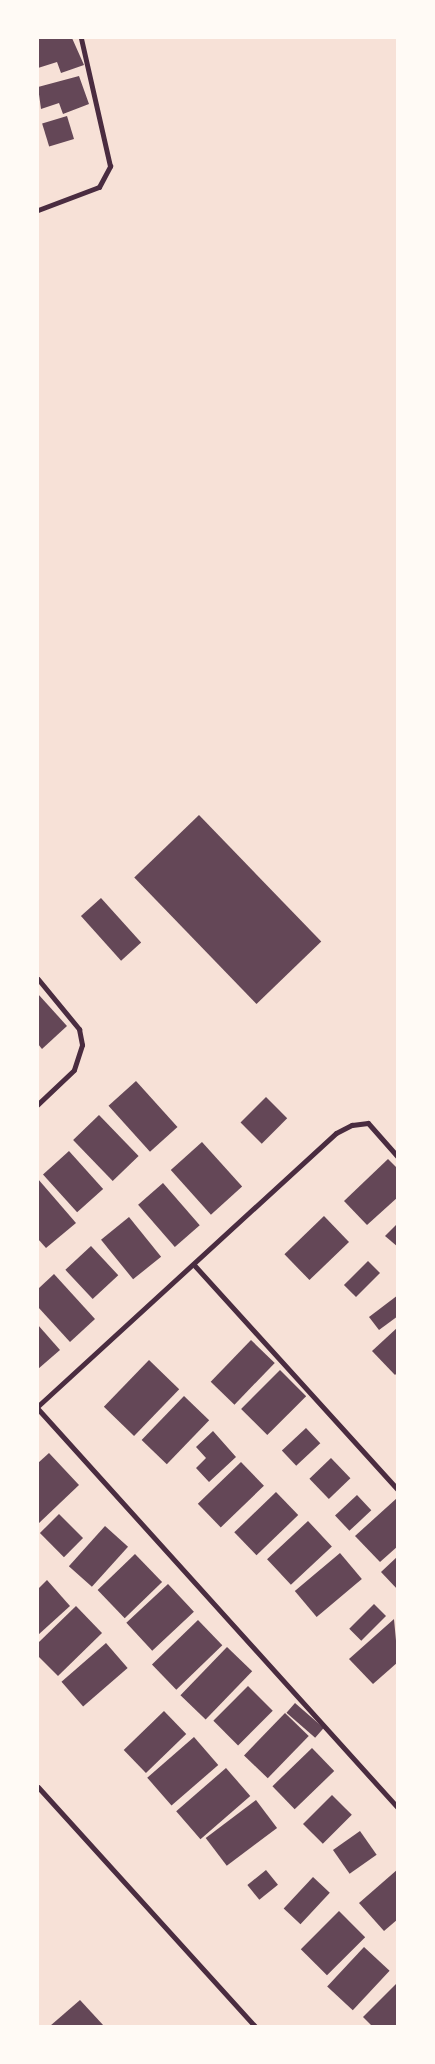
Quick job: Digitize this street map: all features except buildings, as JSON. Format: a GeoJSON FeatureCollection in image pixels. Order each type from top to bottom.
{"type":"FeatureCollection","features":[{"type":"Feature","properties":{"kind":"street"},"geometry":{"type":"LineString","coordinates":[[38,210],[98,188],[110,166],[81,38]]}},
{"type":"Feature","properties":{"kind":"street"},"geometry":{"type":"LineString","coordinates":[[38,979],[79,1029],[82,1045],[74,1070],[38,1104]]}},
{"type":"Feature","properties":{"kind":"street"},"geometry":{"type":"LineString","coordinates":[[38,1406],[195,1266],[343,1128],[368,1123],[398,1156]]}},
{"type":"Feature","properties":{"kind":"street"},"geometry":{"type":"LineString","coordinates":[[195,1266],[398,1490]]}},
{"type":"Feature","properties":{"kind":"street"},"geometry":{"type":"LineString","coordinates":[[38,1410],[398,1808]]}},
{"type":"Feature","properties":{"kind":"street"},"geometry":{"type":"LineString","coordinates":[[38,1787],[255,2026]]}}]}
